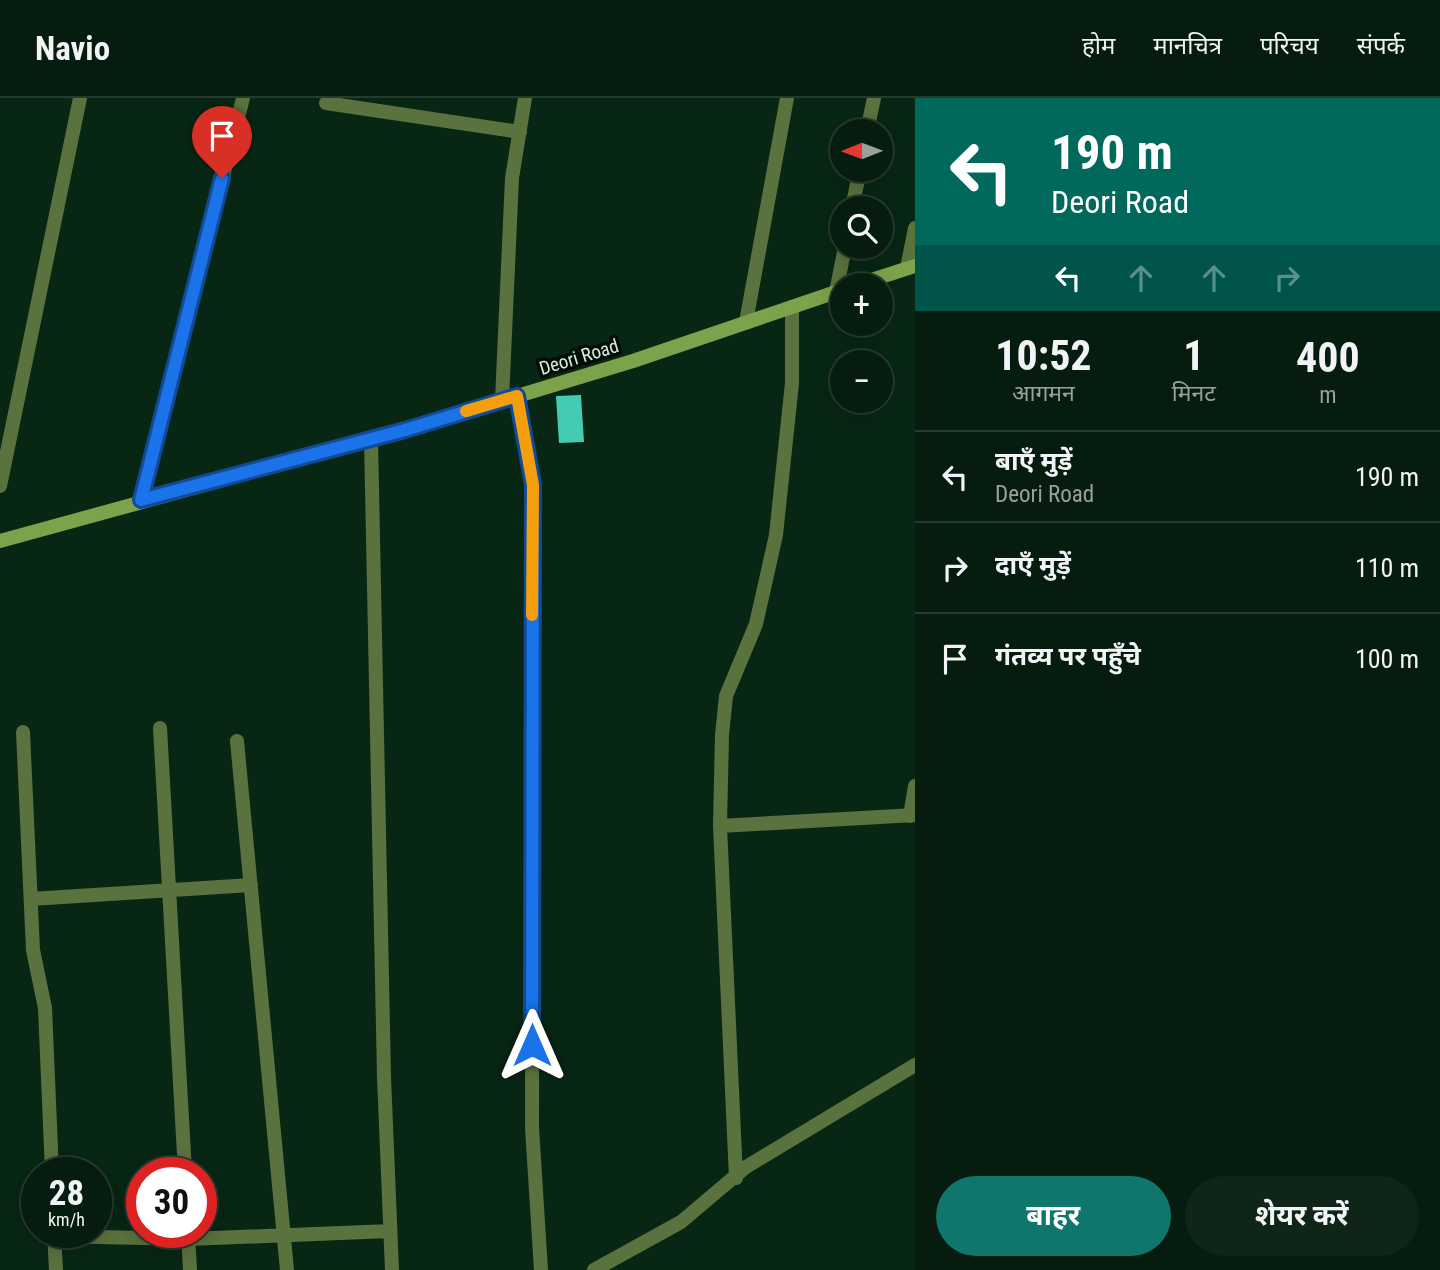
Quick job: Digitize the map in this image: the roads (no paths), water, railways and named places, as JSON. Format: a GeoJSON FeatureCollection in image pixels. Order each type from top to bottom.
{"type":"FeatureCollection","features":[{"type":"Feature","properties":{"kind":"street"},"geometry":{"type":"LineString","coordinates":[[0,485],[80,98]]}},
{"type":"Feature","properties":{"kind":"street"},"geometry":{"type":"LineString","coordinates":[[141,500],[243,98]]}},
{"type":"Feature","properties":{"kind":"street"},"geometry":{"type":"LineString","coordinates":[[502,400],[512,178],[525,98]]}},
{"type":"Feature","properties":{"kind":"street"},"geometry":{"type":"LineString","coordinates":[[746,322],[787,98]]}},
{"type":"Feature","properties":{"kind":"street"},"geometry":{"type":"LineString","coordinates":[[870,119],[874,98]]}},
{"type":"Feature","properties":{"kind":"street"},"geometry":{"type":"LineString","coordinates":[[326,103],[520,132]]}},
{"type":"Feature","properties":{"kind":"street"},"geometry":{"type":"LineString","coordinates":[[893,273],[911,267],[915,228]]}},
{"type":"Feature","properties":{"kind":"street","name":"Deori Road"},"geometry":{"type":"LineString","coordinates":[[0,541],[517,396],[830,294]]}},
{"type":"Feature","properties":{"kind":"street"},"geometry":{"type":"LineString","coordinates":[[736,1178],[720,826],[726,696],[756,624],[776,536],[792,383],[792,307]]}},
{"type":"Feature","properties":{"kind":"street"},"geometry":{"type":"LineString","coordinates":[[517,396],[533,485],[532,1128],[541,1270]]}},
{"type":"Feature","properties":{"kind":"street"},"geometry":{"type":"LineString","coordinates":[[371,439],[392,1270]]}},
{"type":"Feature","properties":{"kind":"street"},"geometry":{"type":"LineString","coordinates":[[160,728],[184,1157]]}},
{"type":"Feature","properties":{"kind":"street"},"geometry":{"type":"LineString","coordinates":[[23,732],[33,950],[46,1008],[51,1157]]}},
{"type":"Feature","properties":{"kind":"street"},"geometry":{"type":"LineString","coordinates":[[237,741],[287,1270]]}},
{"type":"Feature","properties":{"kind":"street"},"geometry":{"type":"LineString","coordinates":[[720,826],[913,815],[915,786]]}},
{"type":"Feature","properties":{"kind":"street"},"geometry":{"type":"LineString","coordinates":[[31,899],[251,885]]}},
{"type":"Feature","properties":{"kind":"street"},"geometry":{"type":"LineString","coordinates":[[594,1270],[681,1222],[746,1167],[915,1065]]}},
{"type":"Feature","properties":{"kind":"street"},"geometry":{"type":"LineString","coordinates":[[217,1236],[390,1231]]}},
{"type":"Feature","properties":{"kind":"street"},"geometry":{"type":"LineString","coordinates":[[55,1248],[56,1270]]}},
{"type":"Feature","properties":{"kind":"street"},"geometry":{"type":"LineString","coordinates":[[189,1248],[190,1270]]}}]}
